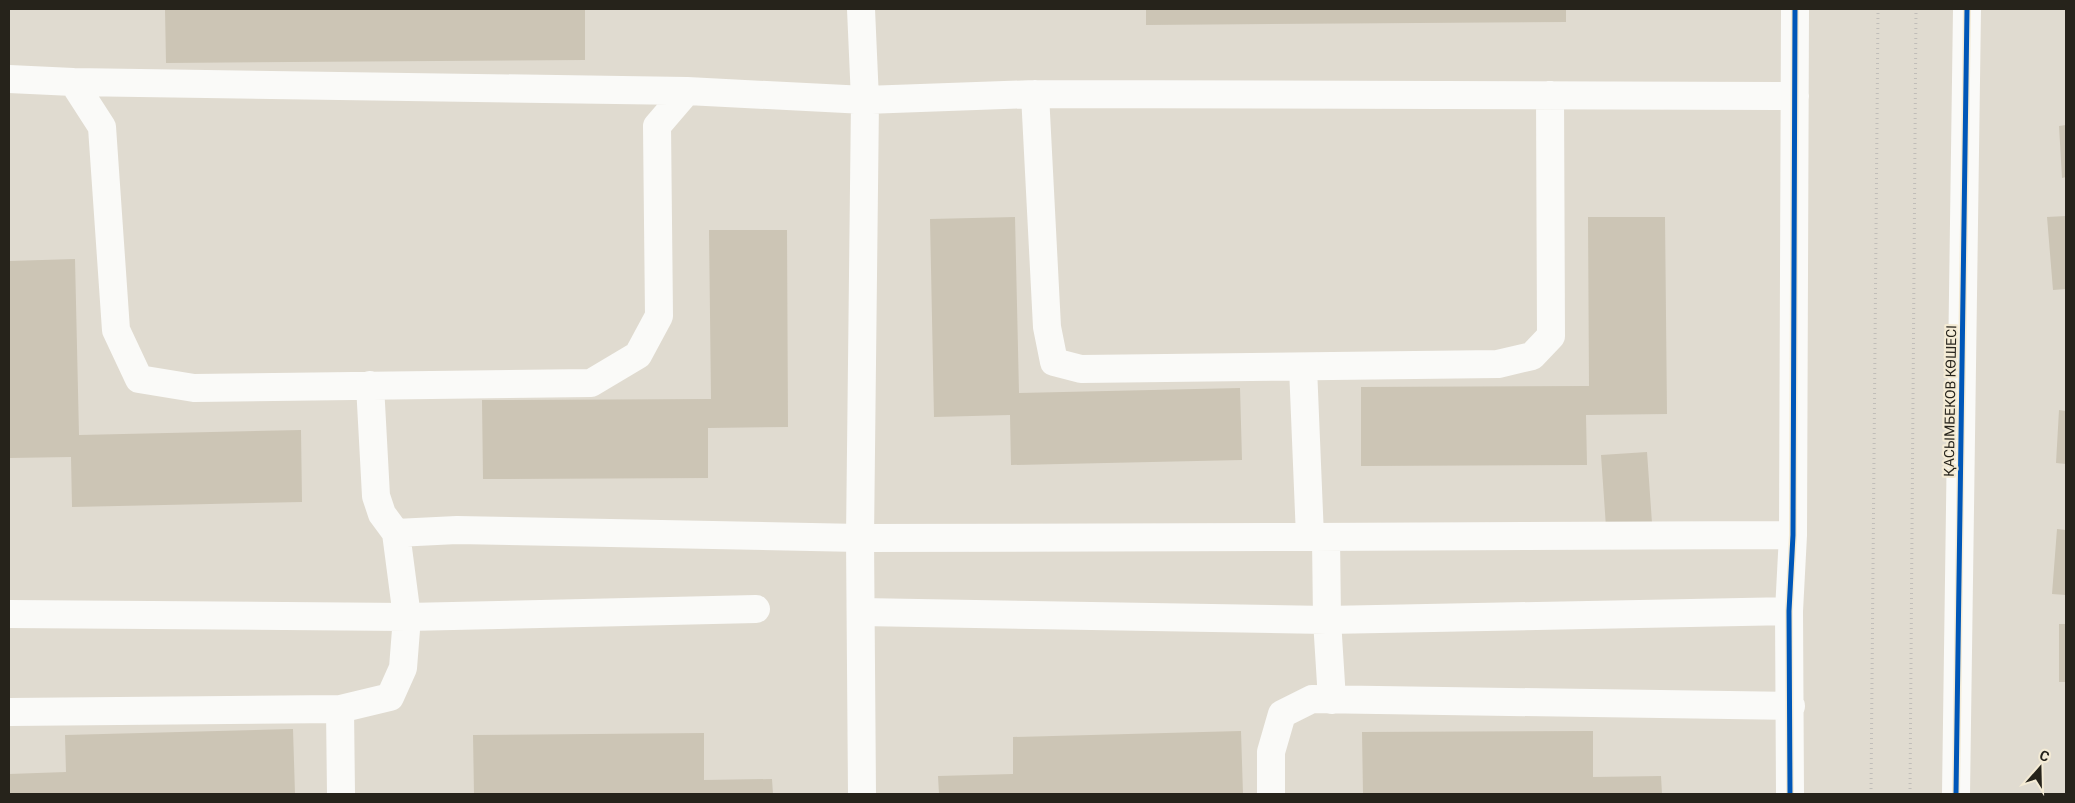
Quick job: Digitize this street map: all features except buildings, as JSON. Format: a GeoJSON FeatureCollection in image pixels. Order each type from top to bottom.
{"type":"FeatureCollection","features":[{"type":"Feature","properties":{"kind":"street"},"geometry":{"type":"LineString","coordinates":[[861,9],[865,100],[860,538],[862,794]]}},
{"type":"Feature","properties":{"kind":"street"},"geometry":{"type":"LineString","coordinates":[[1790,794],[1789,611],[1793,535],[1795,9]]}},
{"type":"Feature","properties":{"kind":"street","name":"ҚАСЫМБЕКОВ КӨШЕСІ"},"geometry":{"type":"LineString","coordinates":[[1956,794],[1966,9]]}},
{"type":"Feature","properties":{"kind":"street"},"geometry":{"type":"LineString","coordinates":[[9,79],[74,82],[687,91],[865,100],[1035,94],[1795,96]]}},
{"type":"Feature","properties":{"kind":"street"},"geometry":{"type":"LineString","coordinates":[[74,82],[102,127],[116,330],[140,379],[194,388],[591,383],[638,355],[659,316],[657,126],[687,91]]}},
{"type":"Feature","properties":{"kind":"street"},"geometry":{"type":"LineString","coordinates":[[1035,94],[1047,328],[1054,362],[1081,369],[1498,364],[1532,356],[1551,336],[1550,95]]}},
{"type":"Feature","properties":{"kind":"street"},"geometry":{"type":"LineString","coordinates":[[1303,367],[1327,620],[1332,700]]}},
{"type":"Feature","properties":{"kind":"street"},"geometry":{"type":"LineString","coordinates":[[9,712],[340,709],[390,697],[403,668],[407,617],[396,533],[382,514],[376,496],[370,385]]}},
{"type":"Feature","properties":{"kind":"street"},"geometry":{"type":"LineString","coordinates":[[396,533],[457,530],[860,538],[1793,535]]}},
{"type":"Feature","properties":{"kind":"street"},"geometry":{"type":"LineString","coordinates":[[9,614],[407,617],[756,609]]}},
{"type":"Feature","properties":{"kind":"street"},"geometry":{"type":"LineString","coordinates":[[861,612],[1327,620],[1789,611]]}},
{"type":"Feature","properties":{"kind":"street"},"geometry":{"type":"LineString","coordinates":[[1271,794],[1271,752],[1282,714],[1312,700],[1791,706]]}},
{"type":"Feature","properties":{"kind":"street"},"geometry":{"type":"LineString","coordinates":[[340,709],[341,794]]}},
{"type":"Feature","properties":{"kind":"path"},"geometry":{"type":"LineString","coordinates":[[1870,794],[1878,9]]}},
{"type":"Feature","properties":{"kind":"path"},"geometry":{"type":"LineString","coordinates":[[1910,794],[1916,9]]}},
{"type":"Feature","properties":{"kind":"cycle path"},"geometry":{"type":"LineString","coordinates":[[1790,794],[1789,611],[1793,535],[1795,9]]}},
{"type":"Feature","properties":{"kind":"cycle path"},"geometry":{"type":"LineString","coordinates":[[1956,794],[1967,9]]}}]}
